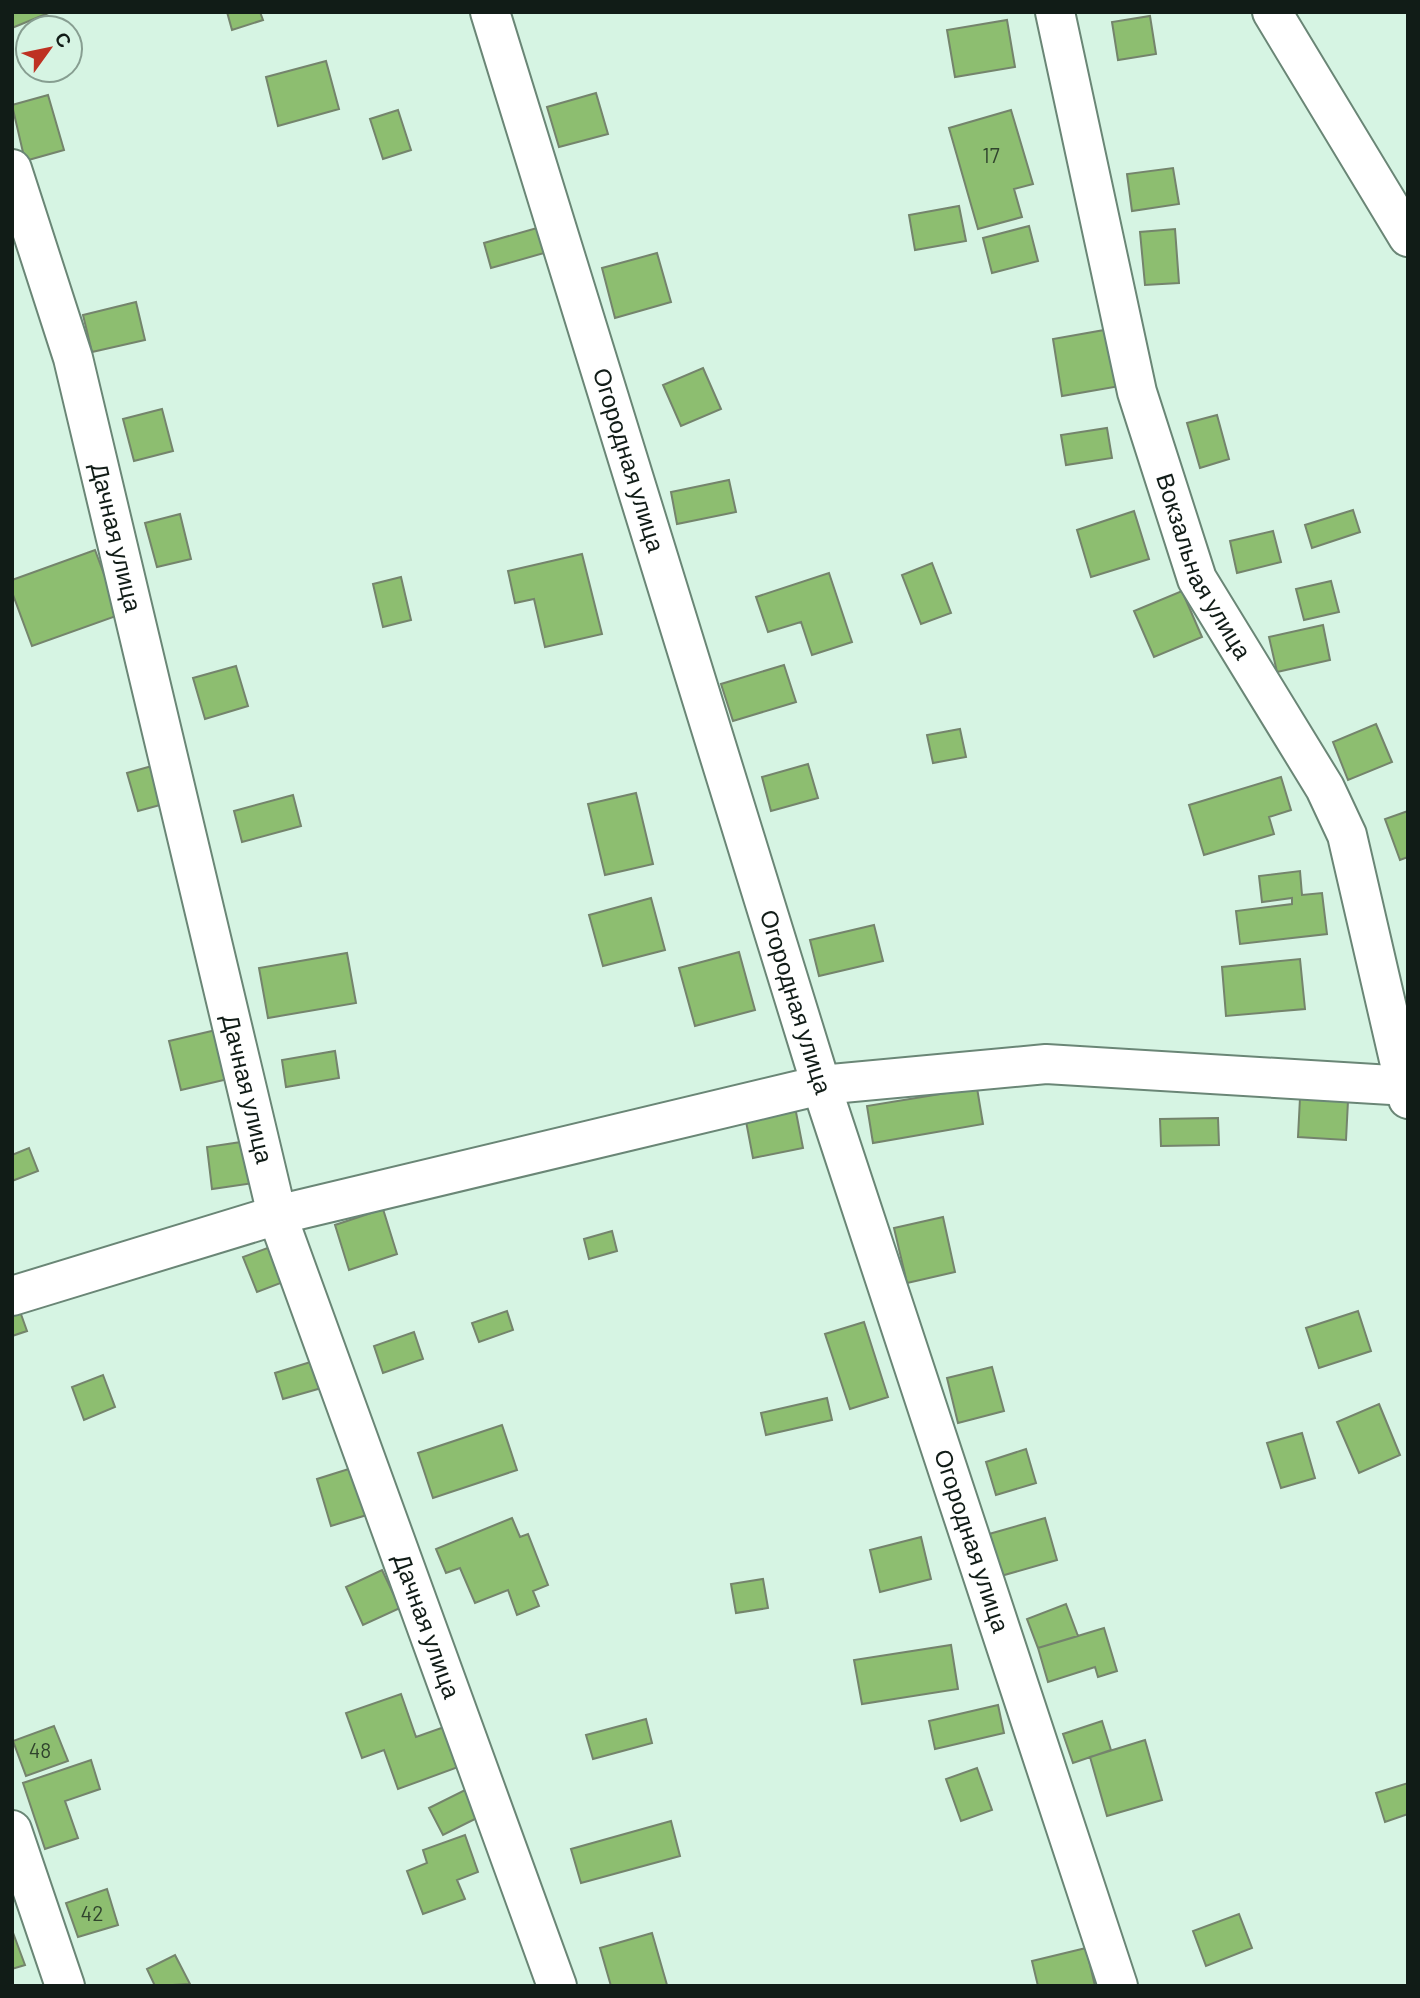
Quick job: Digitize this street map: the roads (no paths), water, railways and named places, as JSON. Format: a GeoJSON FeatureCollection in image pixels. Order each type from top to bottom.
{"type":"FeatureCollection","features":[{"type":"Feature","properties":{"kind":"street","name":"Огородная улица"},"geometry":{"type":"LineString","coordinates":[[490,12],[821,1085],[1118,1986]]}},
{"type":"Feature","properties":{"kind":"street","name":"Вокзальная улица"},"geometry":{"type":"LineString","coordinates":[[1055,12],[1138,392],[1197,579],[1325,788],[1347,835],[1406,1090]]}},
{"type":"Feature","properties":{"kind":"street"},"geometry":{"type":"LineString","coordinates":[[1272,12],[1408,237]]}},
{"type":"Feature","properties":{"kind":"street","name":"Дачная улица"},"geometry":{"type":"LineString","coordinates":[[12,169],[73,358],[277,1215],[556,1986]]}},
{"type":"Feature","properties":{"kind":"street"},"geometry":{"type":"LineString","coordinates":[[12,1296],[277,1215],[821,1085],[1046,1064],[1406,1090]]}},
{"type":"Feature","properties":{"kind":"street"},"geometry":{"type":"LineString","coordinates":[[12,1830],[65,1986]]}}]}
